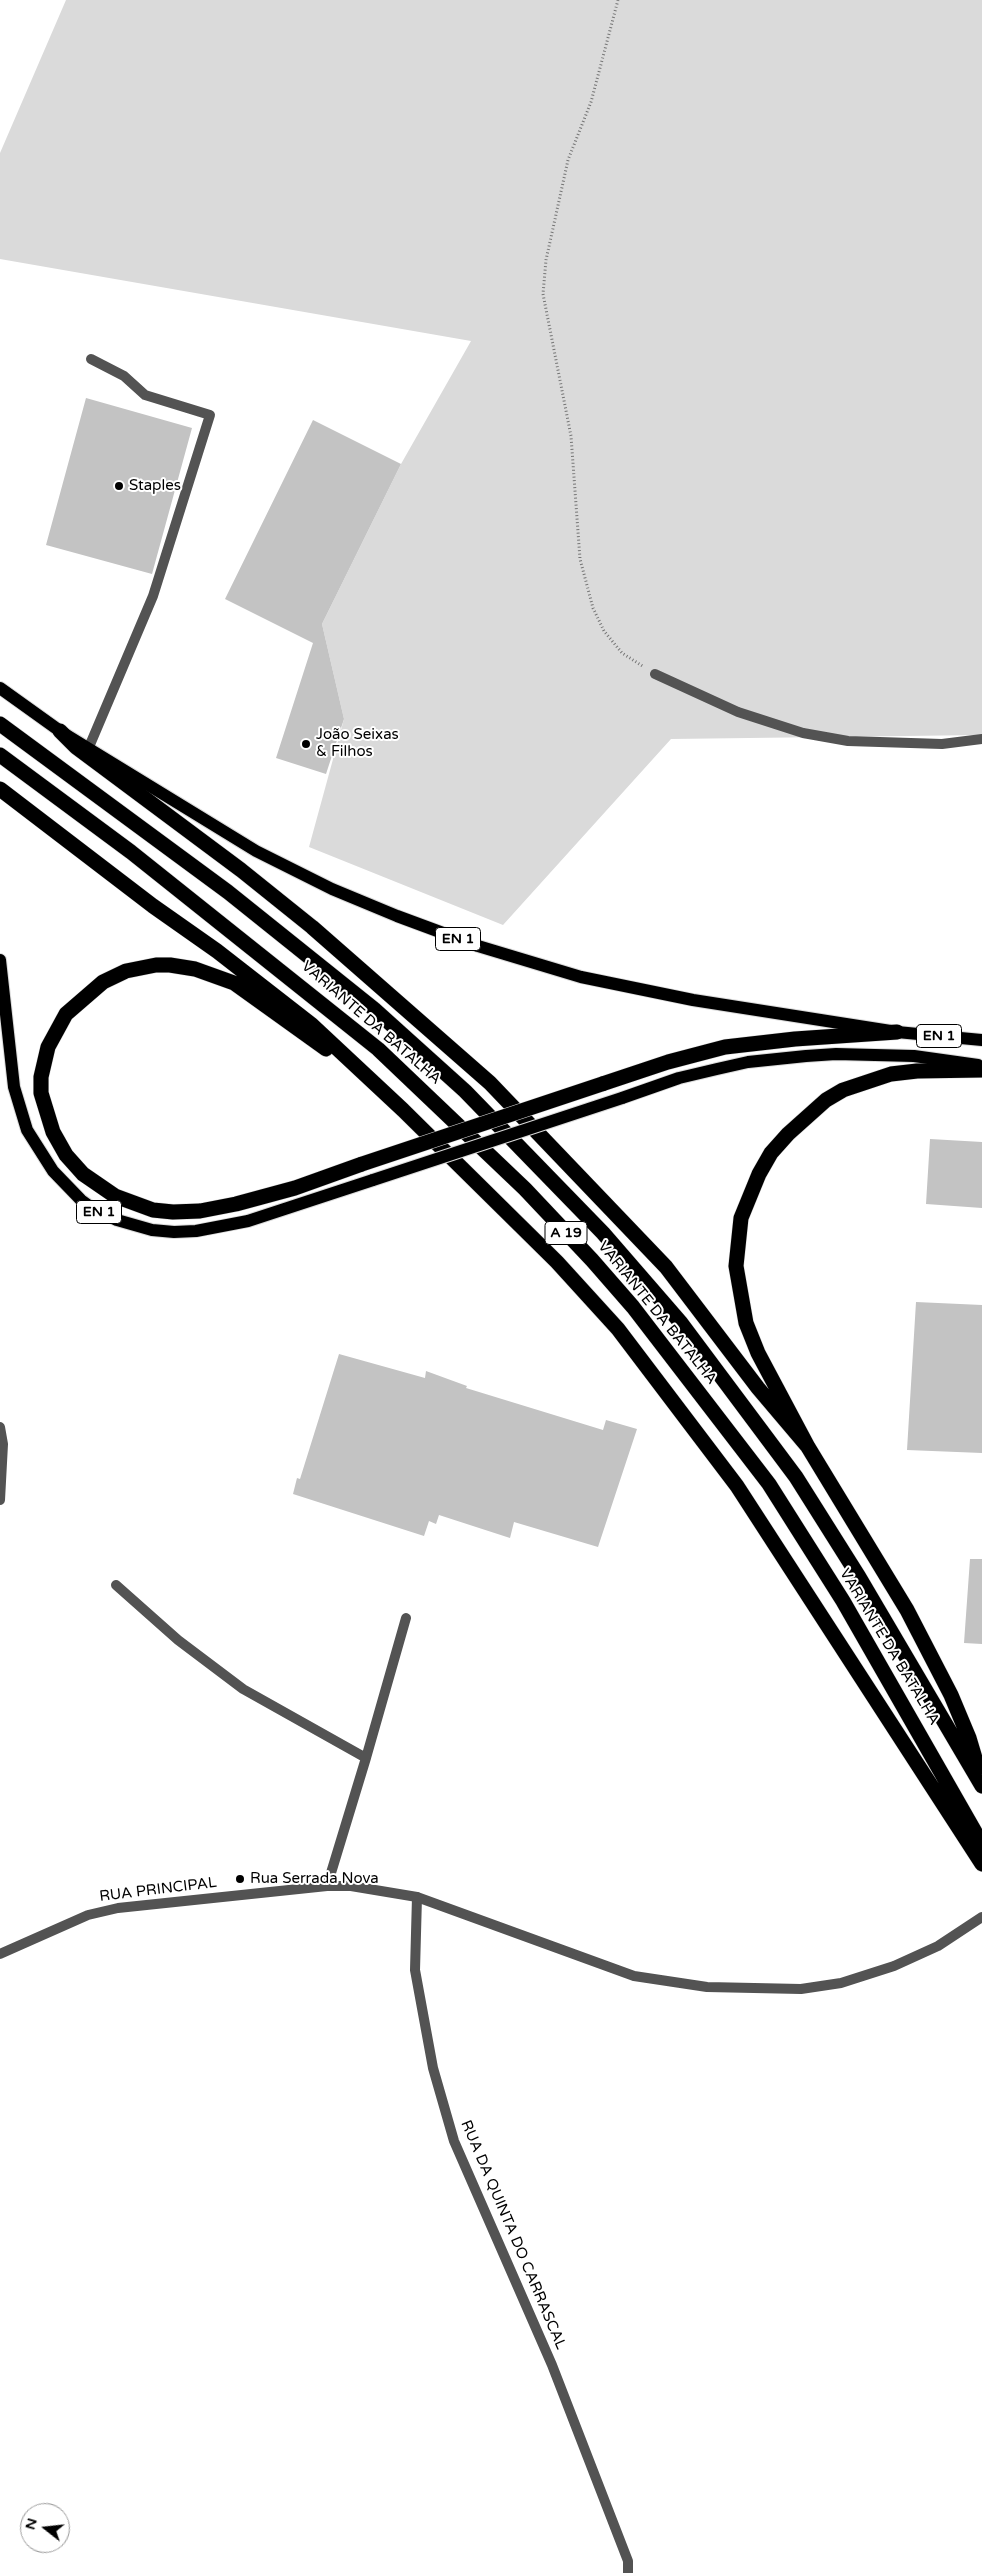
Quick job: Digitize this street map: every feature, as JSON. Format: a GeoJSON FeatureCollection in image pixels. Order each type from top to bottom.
{"type":"FeatureCollection","features":[{"type":"Feature","properties":{"kind":"highway","name":"VARIANTE DA BATALHA"},"geometry":{"type":"LineString","coordinates":[[0,724],[228,892],[374,1009],[465,1091],[603,1233],[681,1322],[796,1477],[859,1577],[982,1786]]}},
{"type":"Feature","properties":{"kind":"highway"},"geometry":{"type":"LineString","coordinates":[[60,731],[76,747],[312,927],[389,992],[490,1083],[666,1266],[758,1388],[808,1447]]}},
{"type":"Feature","properties":{"kind":"highway","name":"VARIANTE DA BATALHA"},"geometry":{"type":"LineString","coordinates":[[0,755],[131,852],[378,1049],[524,1189],[592,1260],[633,1307],[769,1484],[843,1601],[982,1844]]}},
{"type":"Feature","properties":{"kind":"highway"},"geometry":{"type":"LineString","coordinates":[[0,789],[153,906],[217,951],[312,1025],[370,1079],[557,1262],[618,1329],[737,1486],[982,1864]]}},
{"type":"Feature","properties":{"kind":"highway"},"geometry":{"type":"LineString","coordinates":[[370,1079],[234,983],[196,969],[170,965],[126,971],[93,988],[74,1005],[57,1026],[48,1047],[41,1077],[41,1093],[48,1121],[66,1155],[83,1174],[98,1186],[138,1206],[173,1212],[209,1210],[295,1188],[668,1062],[725,1047],[794,1039],[897,1032]]}},
{"type":"Feature","properties":{"kind":"highway"},"geometry":{"type":"LineString","coordinates":[[982,1070],[917,1071],[891,1074],[838,1093],[826,1100],[788,1134],[771,1153],[749,1196],[736,1248],[736,1266],[742,1304],[758,1353],[808,1447],[908,1610],[955,1704],[969,1738],[982,1781]]}},
{"type":"Feature","properties":{"kind":"main road","name":"EN 1"},"geometry":{"type":"LineString","coordinates":[[0,688],[60,731],[89,747],[209,823],[291,870],[396,916],[478,946],[581,977],[636,989],[897,1032],[982,1040]]}},
{"type":"Feature","properties":{"kind":"main road","name":"EN 1"},"geometry":{"type":"LineString","coordinates":[[0,960],[14,1087],[27,1130],[53,1172],[81,1200],[92,1208],[117,1220],[152,1230],[196,1231],[248,1221],[679,1078],[748,1062],[836,1054],[914,1056],[982,1065]]}},
{"type":"Feature","properties":{"kind":"street"},"geometry":{"type":"LineString","coordinates":[[89,747],[153,596],[210,415],[145,395],[124,376],[90,358]]}},
{"type":"Feature","properties":{"kind":"street"},"geometry":{"type":"LineString","coordinates":[[655,674],[738,712],[803,733],[848,740],[932,743],[982,739]]}},
{"type":"Feature","properties":{"kind":"street"},"geometry":{"type":"LineString","coordinates":[[0,1427],[3,1444],[0,1500]]}},
{"type":"Feature","properties":{"kind":"street"},"geometry":{"type":"LineString","coordinates":[[116,1585],[178,1640],[242,1689],[366,1758]]}},
{"type":"Feature","properties":{"kind":"street"},"geometry":{"type":"LineString","coordinates":[[406,1618],[327,1886],[367,1888],[417,1897],[634,1976],[677,1984],[754,1989],[820,1987],[871,1974],[922,1954],[982,1917]]}},
{"type":"Feature","properties":{"kind":"street","name":"RUA PRINCIPAL"},"geometry":{"type":"LineString","coordinates":[[0,1954],[102,1911],[327,1886]]}},
{"type":"Feature","properties":{"kind":"street","name":"RUA DA QUINTA DO CARRASCAL"},"geometry":{"type":"LineString","coordinates":[[417,1897],[415,1970],[433,2068],[454,2141],[552,2365],[628,2561],[628,2573]]}},
{"type":"Feature","properties":{"kind":"path"},"geometry":{"type":"LineString","coordinates":[[618,0],[591,102],[568,160],[546,260],[543,294],[571,436],[580,558],[593,608],[604,631],[622,653],[655,674]]}},
{"type":"Feature","properties":{"kind":"shaded area"},"geometry":{"type":"Polygon","coordinates":[[[66,0],[982,0],[982,735],[671,739],[503,925],[309,847],[344,719],[322,624],[401,464],[471,341],[0,259],[0,153],[66,0]]]}},
{"type":"Feature","properties":{"kind":"building","name":"Staples"},"geometry":{"type":"Polygon","coordinates":[[[86,398],[192,428],[152,574],[46,545],[86,398]]]}},
{"type":"Feature","properties":{"kind":"building"},"geometry":{"type":"Polygon","coordinates":[[[313,420],[401,464],[322,624],[344,719],[326,774],[276,758],[313,643],[225,599],[313,420]]]}},
{"type":"Feature","properties":{"kind":"building"},"geometry":{"type":"Polygon","coordinates":[[[930,1139],[982,1142],[982,1208],[926,1204],[930,1139]]]}},
{"type":"Feature","properties":{"kind":"building"},"geometry":{"type":"Polygon","coordinates":[[[916,1302],[982,1305],[982,1453],[907,1450],[916,1302]]]}},
{"type":"Feature","properties":{"kind":"building"},"geometry":{"type":"Polygon","coordinates":[[[339,1354],[425,1378],[426,1371],[467,1386],[466,1388],[603,1430],[606,1420],[637,1429],[598,1547],[514,1522],[510,1538],[439,1515],[436,1524],[429,1521],[424,1536],[293,1494],[297,1478],[300,1479],[339,1354]]]}},
{"type":"Feature","properties":{"kind":"building"},"geometry":{"type":"Polygon","coordinates":[[[970,1559],[982,1559],[982,1644],[964,1643],[970,1559]]]}},
{"type":"Feature","properties":{"kind":"place","name":"Staples"},"geometry":{"type":"Point","coordinates":[119,486]}},
{"type":"Feature","properties":{"kind":"place","name":"João Seixas & Filhos"},"geometry":{"type":"Point","coordinates":[306,744]}},
{"type":"Feature","properties":{"kind":"place","name":"Rua Serrada Nova"},"geometry":{"type":"Point","coordinates":[240,1879]}}]}
